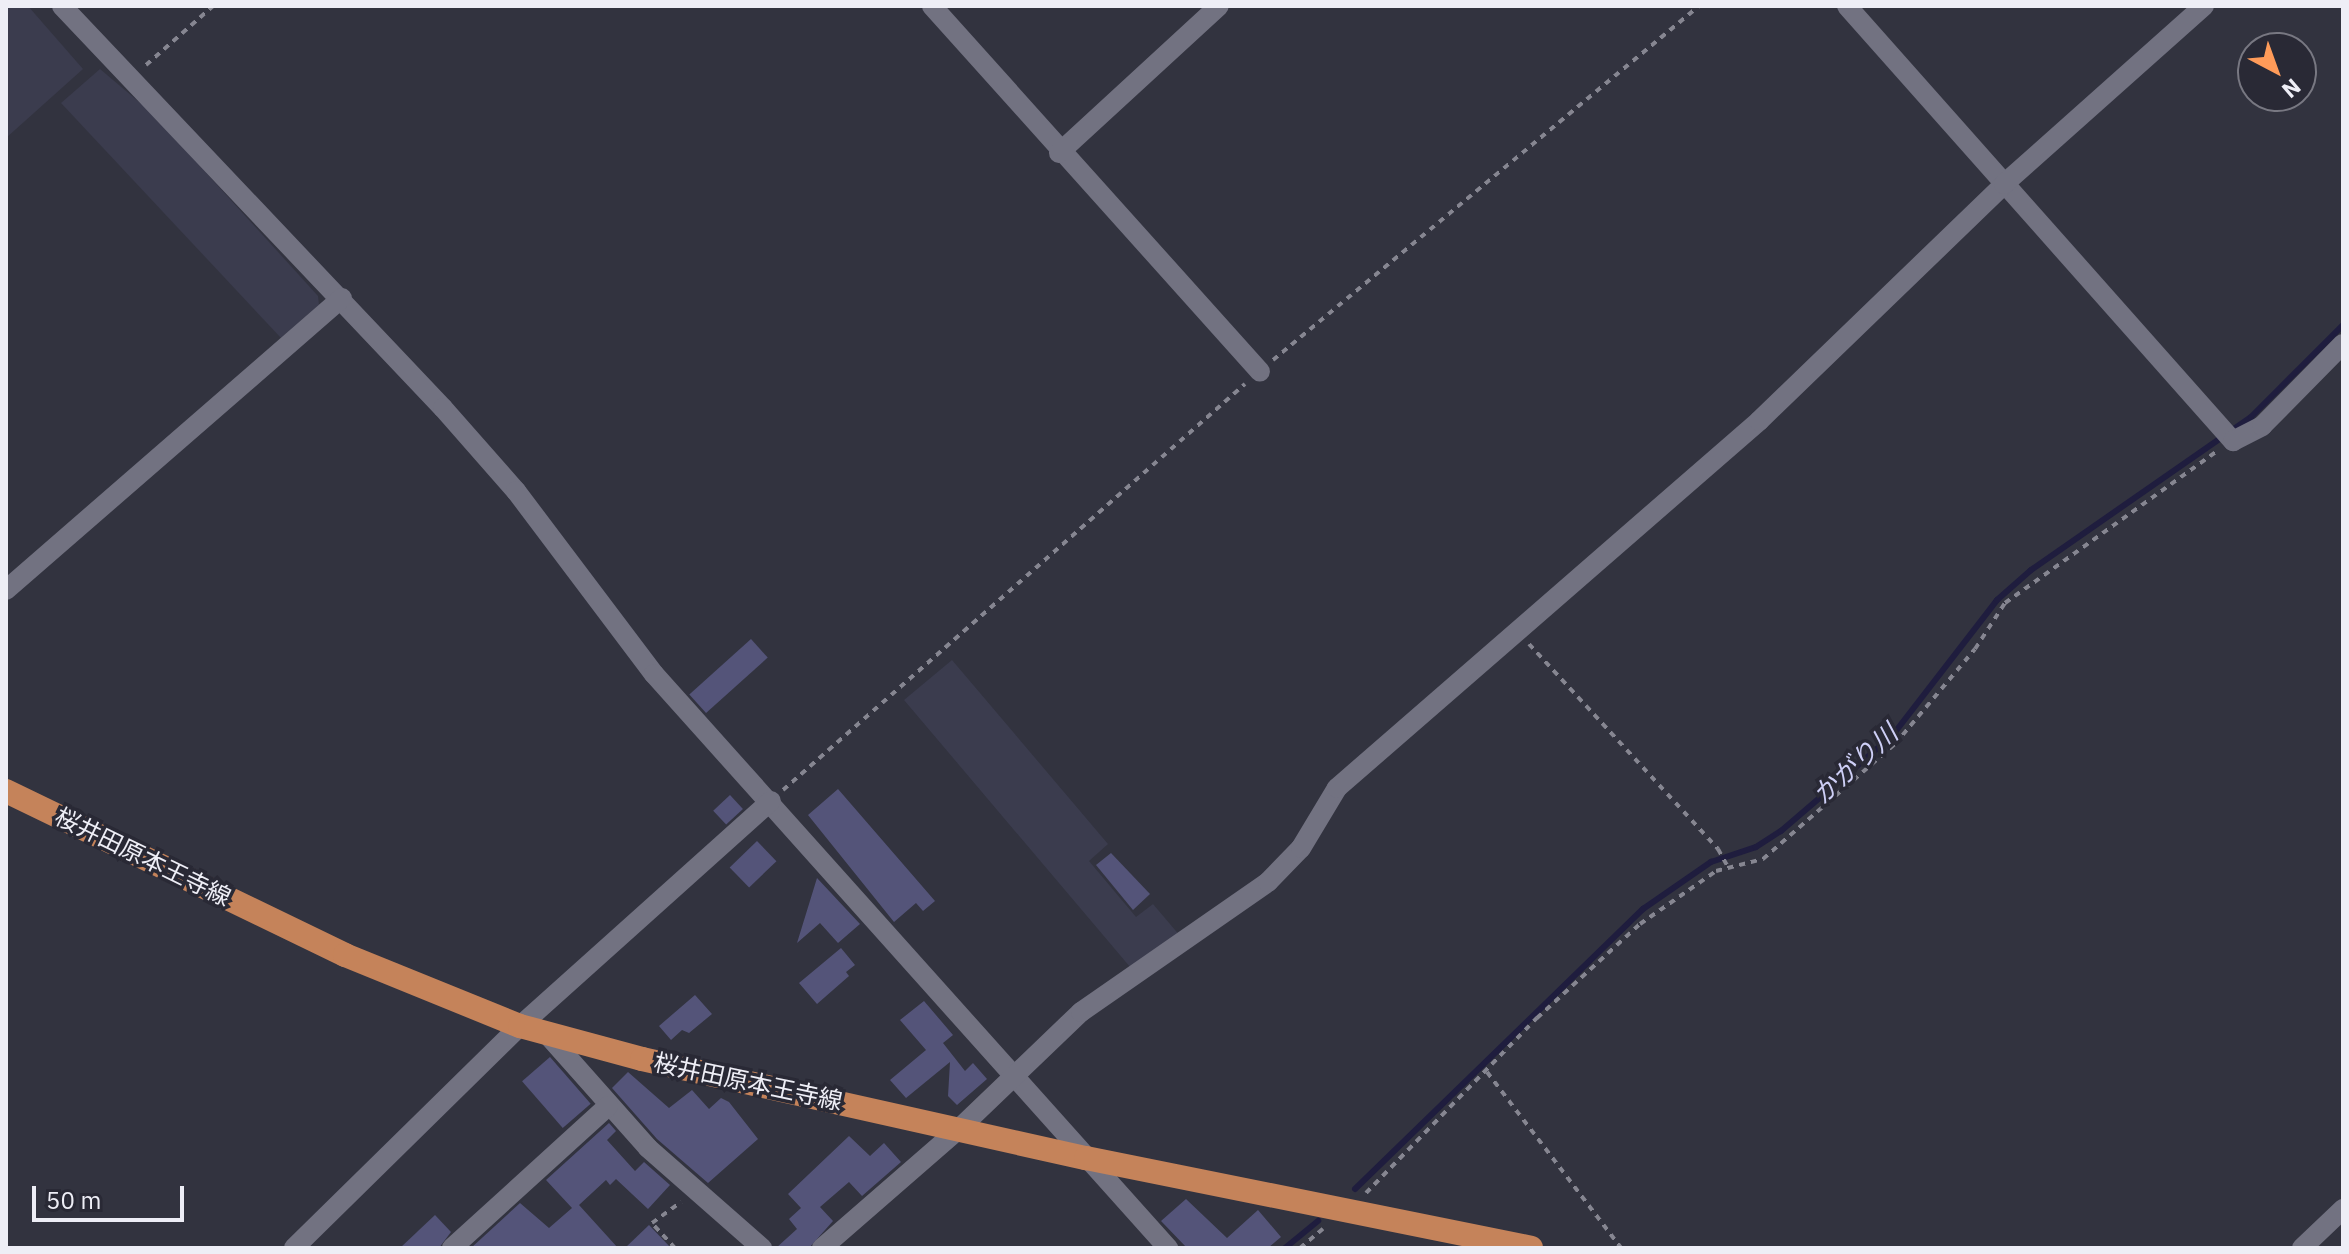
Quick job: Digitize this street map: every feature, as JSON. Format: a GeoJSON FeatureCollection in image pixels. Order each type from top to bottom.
{"type":"FeatureCollection","features":[{"type":"Feature","properties":{"kind":"main road","name":"桜井田原本王寺線"},"geometry":{"type":"LineString","coordinates":[[6,791],[345,955],[520,1026],[642,1059],[961,1127],[1086,1158],[1348,1207],[1531,1248]]}},
{"type":"Feature","properties":{"kind":"street"},"geometry":{"type":"LineString","coordinates":[[62,6],[129,80],[342,298],[516,491],[654,674],[771,801],[1168,1248]]}},
{"type":"Feature","properties":{"kind":"street"},"geometry":{"type":"LineString","coordinates":[[932,6],[1059,153],[1260,372]]}},
{"type":"Feature","properties":{"kind":"street"},"geometry":{"type":"LineString","coordinates":[[1059,153],[1219,6]]}},
{"type":"Feature","properties":{"kind":"street"},"geometry":{"type":"LineString","coordinates":[[1847,6],[2233,441],[2262,426],[2343,344]]}},
{"type":"Feature","properties":{"kind":"street"},"geometry":{"type":"LineString","coordinates":[[822,1248],[961,1127],[1081,1012],[1268,882],[1301,848],[1337,788],[1759,421],[2004,184],[2204,6]]}},
{"type":"Feature","properties":{"kind":"street"},"geometry":{"type":"LineString","coordinates":[[6,590],[342,298]]}},
{"type":"Feature","properties":{"kind":"street"},"geometry":{"type":"LineString","coordinates":[[294,1248],[520,1026],[771,801]]}},
{"type":"Feature","properties":{"kind":"street"},"geometry":{"type":"LineString","coordinates":[[546,1033],[608,1106],[695,1192],[762,1248]]}},
{"type":"Feature","properties":{"kind":"street"},"geometry":{"type":"LineString","coordinates":[[452,1248],[608,1106]]}},
{"type":"Feature","properties":{"kind":"street"},"geometry":{"type":"LineString","coordinates":[[2302,1248],[2343,1209]]}},
{"type":"Feature","properties":{"kind":"path"},"geometry":{"type":"LineString","coordinates":[[129,80],[213,6]]}},
{"type":"Feature","properties":{"kind":"path"},"geometry":{"type":"LineString","coordinates":[[771,801],[1260,372],[1699,6]]}},
{"type":"Feature","properties":{"kind":"path"},"geometry":{"type":"LineString","coordinates":[[1300,1248],[1348,1207],[1487,1072],[1537,1018],[1640,924],[1716,871],[1763,859],[1895,744],[1975,649],[2005,603],[2032,580],[2233,441]]}},
{"type":"Feature","properties":{"kind":"path"},"geometry":{"type":"LineString","coordinates":[[1513,637],[1526,641],[1612,730],[1718,849],[1729,869]]}},
{"type":"Feature","properties":{"kind":"path"},"geometry":{"type":"LineString","coordinates":[[1487,1072],[1621,1248]]}},
{"type":"Feature","properties":{"kind":"path"},"geometry":{"type":"LineString","coordinates":[[675,1248],[652,1223],[695,1192]]}},
{"type":"Feature","properties":{"kind":"shaded area"},"geometry":{"type":"Polygon","coordinates":[[[6,6],[28,6],[83,69],[6,138],[6,6]]]}},
{"type":"Feature","properties":{"kind":"shaded area"},"geometry":{"type":"Polygon","coordinates":[[[100,69],[152,113],[318,296],[319,305],[281,338],[61,103],[100,69]]]}},
{"type":"Feature","properties":{"kind":"shaded area"},"geometry":{"type":"Polygon","coordinates":[[[952,660],[1108,844],[1089,861],[1136,917],[1153,904],[1181,937],[1136,974],[904,700],[952,660]]]}},
{"type":"Feature","properties":{"kind":"building"},"geometry":{"type":"Polygon","coordinates":[[[751,639],[768,658],[706,713],[689,695],[751,639]]]}},
{"type":"Feature","properties":{"kind":"building"},"geometry":{"type":"Polygon","coordinates":[[[838,789],[935,901],[923,911],[916,903],[894,922],[808,815],[838,789]]]}},
{"type":"Feature","properties":{"kind":"building"},"geometry":{"type":"Polygon","coordinates":[[[730,795],[743,809],[726,825],[713,811],[730,795]]]}},
{"type":"Feature","properties":{"kind":"building"},"geometry":{"type":"Polygon","coordinates":[[[757,841],[776,861],[749,888],[730,867],[757,841]]]}},
{"type":"Feature","properties":{"kind":"building"},"geometry":{"type":"Polygon","coordinates":[[[1111,853],[1150,894],[1133,910],[1096,865],[1111,853]]]}},
{"type":"Feature","properties":{"kind":"building"},"geometry":{"type":"Polygon","coordinates":[[[817,878],[860,924],[838,943],[820,923],[797,943],[817,878]]]}},
{"type":"Feature","properties":{"kind":"building"},"geometry":{"type":"Polygon","coordinates":[[[841,948],[855,965],[846,972],[849,976],[817,1004],[799,983],[841,948]]]}},
{"type":"Feature","properties":{"kind":"building"},"geometry":{"type":"Polygon","coordinates":[[[695,995],[712,1014],[689,1033],[682,1030],[671,1040],[659,1026],[695,995]]]}},
{"type":"Feature","properties":{"kind":"building"},"geometry":{"type":"Polygon","coordinates":[[[924,1001],[953,1035],[943,1043],[965,1071],[973,1063],[987,1079],[957,1105],[948,1096],[950,1062],[906,1098],[890,1080],[926,1050],[900,1020],[924,1001]]]}},
{"type":"Feature","properties":{"kind":"building"},"geometry":{"type":"Polygon","coordinates":[[[550,1057],[591,1104],[563,1128],[522,1081],[550,1057]]]}},
{"type":"Feature","properties":{"kind":"building"},"geometry":{"type":"Polygon","coordinates":[[[628,1072],[669,1108],[692,1090],[709,1109],[721,1098],[729,1102],[758,1139],[708,1183],[657,1139],[612,1088],[628,1072]]]}},
{"type":"Feature","properties":{"kind":"building"},"geometry":{"type":"Polygon","coordinates":[[[609,1123],[616,1131],[607,1140],[635,1171],[644,1162],[670,1185],[648,1209],[616,1179],[610,1185],[606,1180],[579,1205],[618,1248],[471,1248],[520,1203],[549,1228],[572,1208],[546,1180],[609,1123]]]}},
{"type":"Feature","properties":{"kind":"building"},"geometry":{"type":"Polygon","coordinates":[[[849,1136],[870,1156],[884,1143],[901,1162],[862,1196],[849,1182],[820,1207],[833,1221],[809,1248],[776,1248],[797,1229],[789,1219],[801,1208],[788,1194],[849,1136]]]}},
{"type":"Feature","properties":{"kind":"building"},"geometry":{"type":"Polygon","coordinates":[[[1186,1199],[1227,1238],[1258,1210],[1281,1237],[1268,1248],[1187,1248],[1161,1221],[1186,1199]]]}},
{"type":"Feature","properties":{"kind":"building"},"geometry":{"type":"Polygon","coordinates":[[[435,1215],[451,1232],[439,1248],[400,1248],[435,1215]]]}},
{"type":"Feature","properties":{"kind":"building"},"geometry":{"type":"Polygon","coordinates":[[[649,1225],[671,1248],[625,1248],[649,1225]]]}},
{"type":"Feature","properties":{"kind":"waterway","name":"かがり川"},"geometry":{"type":"LineString","coordinates":[[1355,1189],[1643,909],[1711,862],[1756,847],[1781,831],[1892,736],[1997,600],[2031,570],[2251,417],[2343,325]]}},
{"type":"Feature","properties":{"kind":"waterway","name":"かがり川"},"geometry":{"type":"LineString","coordinates":[[1285,1248],[1318,1221]]}}]}
